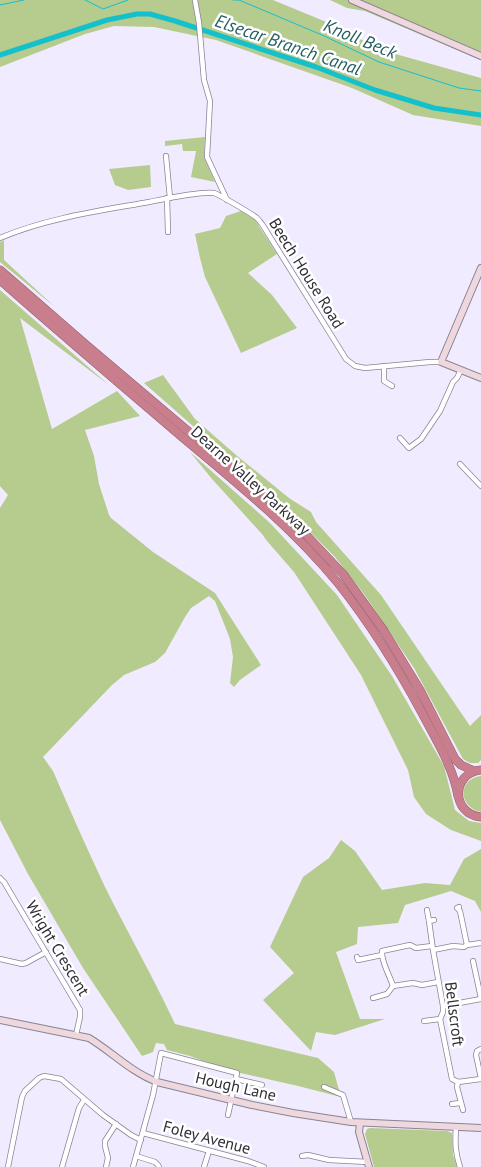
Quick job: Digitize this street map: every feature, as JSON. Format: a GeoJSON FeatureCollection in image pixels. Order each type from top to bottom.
{"type":"FeatureCollection","features":[{"type":"Feature","properties":{"kind":"highway","name":"Dearne Valley Parkway"},"geometry":{"type":"LineString","coordinates":[[0,270],[274,504],[314,543],[343,574],[384,631],[420,690],[455,759],[461,765],[478,769]]}},
{"type":"Feature","properties":{"kind":"highway","name":"Dearne Valley Parkway"},"geometry":{"type":"LineString","coordinates":[[0,280],[82,353],[262,504],[299,539],[344,592],[373,632],[412,694],[449,766],[457,786],[458,796]]}},
{"type":"Feature","properties":{"kind":"highway"},"geometry":{"type":"LineString","coordinates":[[478,769],[469,773],[462,781],[458,796],[462,807],[466,811],[481,817]]}},
{"type":"Feature","properties":{"kind":"main road"},"geometry":{"type":"LineString","coordinates":[[352,0],[481,56]]}},
{"type":"Feature","properties":{"kind":"main road"},"geometry":{"type":"LineString","coordinates":[[481,268],[441,362],[481,378]]}},
{"type":"Feature","properties":{"kind":"main road","name":"Hough Lane"},"geometry":{"type":"LineString","coordinates":[[0,1020],[89,1038],[132,1070],[156,1082],[232,1101],[360,1123],[481,1128]]}},
{"type":"Feature","properties":{"kind":"main road"},"geometry":{"type":"LineString","coordinates":[[360,1123],[360,1132],[369,1165]]}},
{"type":"Feature","properties":{"kind":"street"},"geometry":{"type":"LineString","coordinates":[[195,0],[204,80],[210,101],[207,158],[227,200]]}},
{"type":"Feature","properties":{"kind":"street"},"geometry":{"type":"LineString","coordinates":[[166,156],[169,198],[168,232]]}},
{"type":"Feature","properties":{"kind":"street","name":"Beech House Road"},"geometry":{"type":"LineString","coordinates":[[0,238],[48,221],[169,198],[214,193],[257,218],[262,224],[346,359],[355,366],[365,368],[441,362]]}},
{"type":"Feature","properties":{"kind":"street"},"geometry":{"type":"LineString","coordinates":[[384,366],[384,381],[392,386]]}},
{"type":"Feature","properties":{"kind":"street"},"geometry":{"type":"LineString","coordinates":[[400,438],[409,448],[421,439],[440,411],[453,382],[461,370]]}},
{"type":"Feature","properties":{"kind":"street"},"geometry":{"type":"LineString","coordinates":[[460,464],[481,486]]}},
{"type":"Feature","properties":{"kind":"street","name":"Wright Crescent"},"geometry":{"type":"LineString","coordinates":[[0,878],[80,1010],[76,1034]]}},
{"type":"Feature","properties":{"kind":"street"},"geometry":{"type":"LineString","coordinates":[[459,906],[457,908],[460,911],[467,945]]}},
{"type":"Feature","properties":{"kind":"street","name":"Bellscroft"},"geometry":{"type":"LineString","coordinates":[[427,910],[431,920],[432,948],[443,1006],[440,1019],[452,1079],[458,1082]]}},
{"type":"Feature","properties":{"kind":"street"},"geometry":{"type":"LineString","coordinates":[[393,986],[384,966],[382,951],[410,945],[416,948],[432,948],[464,947],[481,943]]}},
{"type":"Feature","properties":{"kind":"street"},"geometry":{"type":"LineString","coordinates":[[0,960],[22,964],[46,952]]}},
{"type":"Feature","properties":{"kind":"street"},"geometry":{"type":"LineString","coordinates":[[358,958],[358,960],[382,955]]}},
{"type":"Feature","properties":{"kind":"street"},"geometry":{"type":"LineString","coordinates":[[443,1006],[481,999],[473,961]]}},
{"type":"Feature","properties":{"kind":"street"},"geometry":{"type":"LineString","coordinates":[[373,998],[387,994],[393,986],[413,983],[422,985],[438,982]]}},
{"type":"Feature","properties":{"kind":"street"},"geometry":{"type":"LineString","coordinates":[[424,1020],[440,1019]]}},
{"type":"Feature","properties":{"kind":"street"},"geometry":{"type":"LineString","coordinates":[[463,1110],[457,1087],[458,1082],[481,1079],[476,1055],[477,1051],[481,1049]]}},
{"type":"Feature","properties":{"kind":"street"},"geometry":{"type":"LineString","coordinates":[[132,1167],[156,1082],[161,1052],[237,1073],[228,1115]]}},
{"type":"Feature","properties":{"kind":"street","name":"Foley Avenue"},"geometry":{"type":"LineString","coordinates":[[8,1167],[22,1097],[25,1091],[39,1078],[44,1076],[60,1079],[65,1082],[84,1100],[131,1136],[141,1140]]}},
{"type":"Feature","properties":{"kind":"street"},"geometry":{"type":"LineString","coordinates":[[236,1079],[262,1085]]}},
{"type":"Feature","properties":{"kind":"street"},"geometry":{"type":"LineString","coordinates":[[324,1087],[343,1094],[351,1122]]}},
{"type":"Feature","properties":{"kind":"street"},"geometry":{"type":"LineString","coordinates":[[62,1167],[79,1108],[84,1100]]}},
{"type":"Feature","properties":{"kind":"street"},"geometry":{"type":"LineString","coordinates":[[452,1104],[460,1103]]}},
{"type":"Feature","properties":{"kind":"street"},"geometry":{"type":"LineString","coordinates":[[106,1167],[108,1158],[105,1141],[116,1124]]}},
{"type":"Feature","properties":{"kind":"street"},"geometry":{"type":"LineString","coordinates":[[456,1128],[455,1146],[460,1167]]}},
{"type":"Feature","properties":{"kind":"street","name":"Foley Avenue"},"geometry":{"type":"LineString","coordinates":[[143,1133],[264,1167]]}},
{"type":"Feature","properties":{"kind":"street"},"geometry":{"type":"LineString","coordinates":[[204,1167],[209,1151]]}},
{"type":"Feature","properties":{"kind":"street"},"geometry":{"type":"LineString","coordinates":[[136,1156],[155,1162],[159,1167]]}},
{"type":"Feature","properties":{"kind":"street"},"geometry":{"type":"LineString","coordinates":[[302,1156],[369,1165]]}},
{"type":"Feature","properties":{"kind":"green space"},"geometry":{"type":"Polygon","coordinates":[[[0,0],[273,0],[336,26],[353,36],[392,53],[481,78],[481,126],[413,115],[352,88],[216,40],[154,27],[114,26],[85,34],[0,67],[0,0]]]}},
{"type":"Feature","properties":{"kind":"green space"},"geometry":{"type":"Polygon","coordinates":[[[330,0],[481,0],[481,60],[365,11],[347,8],[330,0]]]}},
{"type":"Feature","properties":{"kind":"green space"},"geometry":{"type":"Polygon","coordinates":[[[205,137],[204,157],[215,182],[191,177],[196,151],[183,151],[182,144],[165,146],[165,141],[205,137]]]}},
{"type":"Feature","properties":{"kind":"green space"},"geometry":{"type":"Polygon","coordinates":[[[150,165],[151,187],[128,190],[115,185],[109,169],[150,165]]]}},
{"type":"Feature","properties":{"kind":"green space"},"geometry":{"type":"Polygon","coordinates":[[[241,211],[255,220],[277,254],[248,273],[272,295],[297,328],[241,353],[205,277],[195,234],[220,228],[226,216],[241,211]]]}},
{"type":"Feature","properties":{"kind":"green space"},"geometry":{"type":"Polygon","coordinates":[[[4,240],[4,260],[55,307],[0,262],[0,242],[4,240]]]}},
{"type":"Feature","properties":{"kind":"green space"},"geometry":{"type":"Polygon","coordinates":[[[0,290],[109,385],[20,318],[52,429],[117,391],[140,416],[85,430],[94,456],[99,484],[109,515],[153,552],[215,593],[261,665],[240,680],[234,687],[230,683],[233,657],[230,639],[215,601],[209,596],[191,608],[165,653],[155,662],[124,675],[112,685],[43,757],[53,771],[105,887],[175,1024],[318,1058],[334,1072],[341,1097],[227,1070],[190,1056],[167,1050],[164,1044],[156,1043],[153,1052],[142,1056],[83,968],[28,874],[0,820],[0,508],[8,495],[0,486],[0,290]]]}},
{"type":"Feature","properties":{"kind":"green space"},"geometry":{"type":"Polygon","coordinates":[[[163,375],[195,419],[289,498],[311,512],[316,522],[381,595],[470,726],[481,715],[481,760],[478,763],[470,763],[463,759],[414,668],[364,594],[335,557],[285,507],[144,383],[163,375]]]}},
{"type":"Feature","properties":{"kind":"green space"},"geometry":{"type":"Polygon","coordinates":[[[190,452],[270,523],[337,595],[392,676],[444,766],[455,810],[469,821],[481,823],[481,841],[451,830],[426,814],[414,797],[408,770],[361,675],[294,572],[190,452]]]}},
{"type":"Feature","properties":{"kind":"green space"},"geometry":{"type":"Polygon","coordinates":[[[481,776],[481,812],[468,805],[463,793],[464,787],[468,782],[473,778],[481,776]]]}},
{"type":"Feature","properties":{"kind":"green space"},"geometry":{"type":"Polygon","coordinates":[[[341,840],[355,851],[382,890],[425,883],[450,885],[464,859],[481,849],[481,912],[475,901],[451,891],[405,905],[398,923],[358,927],[357,944],[336,952],[360,1019],[385,1019],[335,1035],[316,1032],[311,1051],[263,1000],[294,973],[270,947],[303,877],[329,858],[341,840]]]}},
{"type":"Feature","properties":{"kind":"green space"},"geometry":{"type":"Polygon","coordinates":[[[367,1129],[447,1131],[452,1133],[453,1155],[457,1167],[374,1167],[365,1134],[367,1129]]]}},
{"type":"Feature","properties":{"kind":"waterway","name":"Knoll Beck"},"geometry":{"type":"LineString","coordinates":[[0,5],[24,0]]}},
{"type":"Feature","properties":{"kind":"waterway","name":"Knoll Beck"},"geometry":{"type":"LineString","coordinates":[[85,0],[103,9],[128,0]]}},
{"type":"Feature","properties":{"kind":"waterway","name":"Knoll Beck"},"geometry":{"type":"LineString","coordinates":[[233,0],[239,0],[322,35],[379,62],[459,88],[481,91]]}},
{"type":"Feature","properties":{"kind":"waterway","name":"Elsecar Branch Canal"},"geometry":{"type":"LineString","coordinates":[[0,55],[107,20],[137,14],[150,14],[316,67],[375,90],[434,108],[481,115]]}}]}
